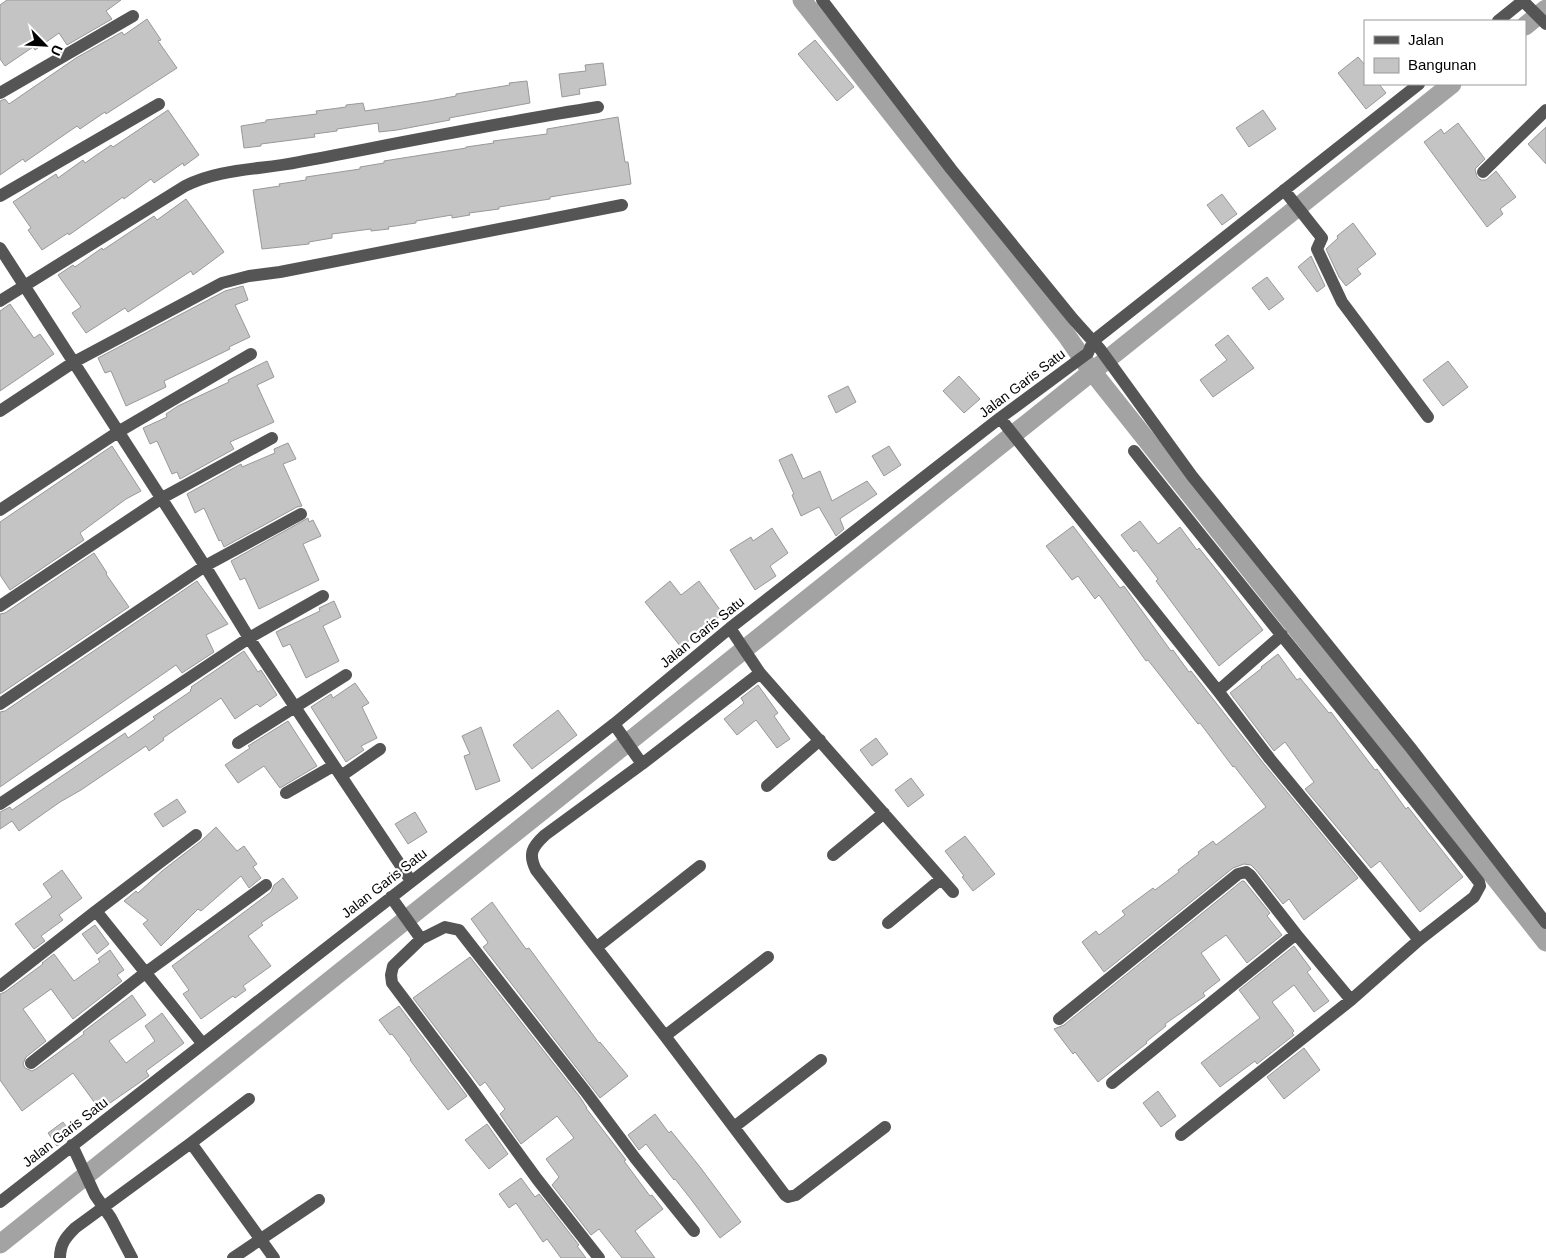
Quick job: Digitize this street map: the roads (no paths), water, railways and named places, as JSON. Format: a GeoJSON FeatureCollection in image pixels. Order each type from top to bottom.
{"type":"FeatureCollection","features":[{"type":"Feature","properties":{"kind":"street"},"geometry":{"type":"LineString","coordinates":[[822,0],[952,170],[1073,319],[1093,348],[1118,374],[1198,483],[1410,747],[1546,922]]}},
{"type":"Feature","properties":{"kind":"street"},"geometry":{"type":"LineString","coordinates":[[1500,20],[1527,3],[1546,24]]}},
{"type":"Feature","properties":{"kind":"street"},"geometry":{"type":"LineString","coordinates":[[0,93],[134,16]]}},
{"type":"Feature","properties":{"kind":"street","name":"Jalan Garis Satu"},"geometry":{"type":"LineString","coordinates":[[2,1196],[72,1145],[202,1043],[394,900],[411,881],[616,727],[733,632],[1003,423],[1284,190],[1417,85]]}},
{"type":"Feature","properties":{"kind":"street"},"geometry":{"type":"LineString","coordinates":[[0,196],[159,104]]}},
{"type":"Feature","properties":{"kind":"street"},"geometry":{"type":"LineString","coordinates":[[0,301],[199,179],[218,174],[294,163],[522,119],[598,107]]}},
{"type":"Feature","properties":{"kind":"street"},"geometry":{"type":"LineString","coordinates":[[1483,172],[1546,110]]}},
{"type":"Feature","properties":{"kind":"street"},"geometry":{"type":"LineString","coordinates":[[1284,190],[1322,238],[1317,249],[1342,302],[1428,417]]}},
{"type":"Feature","properties":{"kind":"street"},"geometry":{"type":"LineString","coordinates":[[0,411],[74,362],[222,283],[234,279],[280,272],[622,204]]}},
{"type":"Feature","properties":{"kind":"street"},"geometry":{"type":"LineString","coordinates":[[0,248],[162,498],[249,638],[411,881]]}},
{"type":"Feature","properties":{"kind":"street"},"geometry":{"type":"LineString","coordinates":[[0,510],[118,432],[251,354]]}},
{"type":"Feature","properties":{"kind":"street"},"geometry":{"type":"LineString","coordinates":[[1003,423],[1270,759],[1420,940]]}},
{"type":"Feature","properties":{"kind":"street"},"geometry":{"type":"LineString","coordinates":[[0,606],[162,498],[272,438]]}},
{"type":"Feature","properties":{"kind":"street"},"geometry":{"type":"LineString","coordinates":[[1134,451],[1479,882],[1480,886],[1474,897],[1420,940],[1351,1000],[1181,1135]]}},
{"type":"Feature","properties":{"kind":"street"},"geometry":{"type":"LineString","coordinates":[[0,704],[205,566],[301,514]]}},
{"type":"Feature","properties":{"kind":"street"},"geometry":{"type":"LineString","coordinates":[[0,804],[249,638],[323,596]]}},
{"type":"Feature","properties":{"kind":"street"},"geometry":{"type":"LineString","coordinates":[[733,632],[757,668],[953,892]]}},
{"type":"Feature","properties":{"kind":"street"},"geometry":{"type":"LineString","coordinates":[[1218,692],[1282,635]]}},
{"type":"Feature","properties":{"kind":"street"},"geometry":{"type":"LineString","coordinates":[[757,668],[545,835],[532,852],[531,860],[536,870],[597,947],[785,1195],[788,1197],[796,1195],[885,1127]]}},
{"type":"Feature","properties":{"kind":"street"},"geometry":{"type":"LineString","coordinates":[[238,743],[346,675]]}},
{"type":"Feature","properties":{"kind":"street"},"geometry":{"type":"LineString","coordinates":[[616,727],[639,760]]}},
{"type":"Feature","properties":{"kind":"street"},"geometry":{"type":"LineString","coordinates":[[767,786],[820,740]]}},
{"type":"Feature","properties":{"kind":"street"},"geometry":{"type":"LineString","coordinates":[[286,793],[337,771],[380,749]]}},
{"type":"Feature","properties":{"kind":"street"},"geometry":{"type":"LineString","coordinates":[[833,855],[884,813]]}},
{"type":"Feature","properties":{"kind":"street"},"geometry":{"type":"LineString","coordinates":[[0,986],[196,835]]}},
{"type":"Feature","properties":{"kind":"street"},"geometry":{"type":"LineString","coordinates":[[597,947],[700,866]]}},
{"type":"Feature","properties":{"kind":"street"},"geometry":{"type":"LineString","coordinates":[[1058,1019],[1238,874],[1246,872],[1250,874],[1296,934],[1351,1000]]}},
{"type":"Feature","properties":{"kind":"street"},"geometry":{"type":"LineString","coordinates":[[888,924],[941,879]]}},
{"type":"Feature","properties":{"kind":"street"},"geometry":{"type":"LineString","coordinates":[[31,1064],[145,973],[266,885]]}},
{"type":"Feature","properties":{"kind":"street"},"geometry":{"type":"LineString","coordinates":[[394,900],[417,934]]}},
{"type":"Feature","properties":{"kind":"street"},"geometry":{"type":"LineString","coordinates":[[96,911],[202,1043]]}},
{"type":"Feature","properties":{"kind":"street"},"geometry":{"type":"LineString","coordinates":[[599,1258],[537,1179],[392,983],[393,966],[417,934],[444,927],[459,930],[635,1158],[694,1231]]}},
{"type":"Feature","properties":{"kind":"street"},"geometry":{"type":"LineString","coordinates":[[1112,1083],[1296,934]]}},
{"type":"Feature","properties":{"kind":"street"},"geometry":{"type":"LineString","coordinates":[[665,1036],[768,957]]}},
{"type":"Feature","properties":{"kind":"street"},"geometry":{"type":"LineString","coordinates":[[734,1127],[821,1060]]}},
{"type":"Feature","properties":{"kind":"street"},"geometry":{"type":"LineString","coordinates":[[60,1258],[60,1251],[64,1240],[75,1228],[249,1099]]}},
{"type":"Feature","properties":{"kind":"street"},"geometry":{"type":"LineString","coordinates":[[191,1143],[274,1258]]}},
{"type":"Feature","properties":{"kind":"street"},"geometry":{"type":"LineString","coordinates":[[72,1145],[95,1195],[111,1218],[132,1258]]}},
{"type":"Feature","properties":{"kind":"street"},"geometry":{"type":"LineString","coordinates":[[232,1258],[318,1200]]}},
{"type":"Feature","properties":{"kind":"waterway"},"geometry":{"type":"LineString","coordinates":[[802,0],[1067,336],[1087,365],[1546,942]]}},
{"type":"Feature","properties":{"kind":"waterway"},"geometry":{"type":"LineString","coordinates":[[1526,25],[1546,9]]}},
{"type":"Feature","properties":{"kind":"waterway"},"geometry":{"type":"LineString","coordinates":[[0,1244],[1451,85]]}}]}
